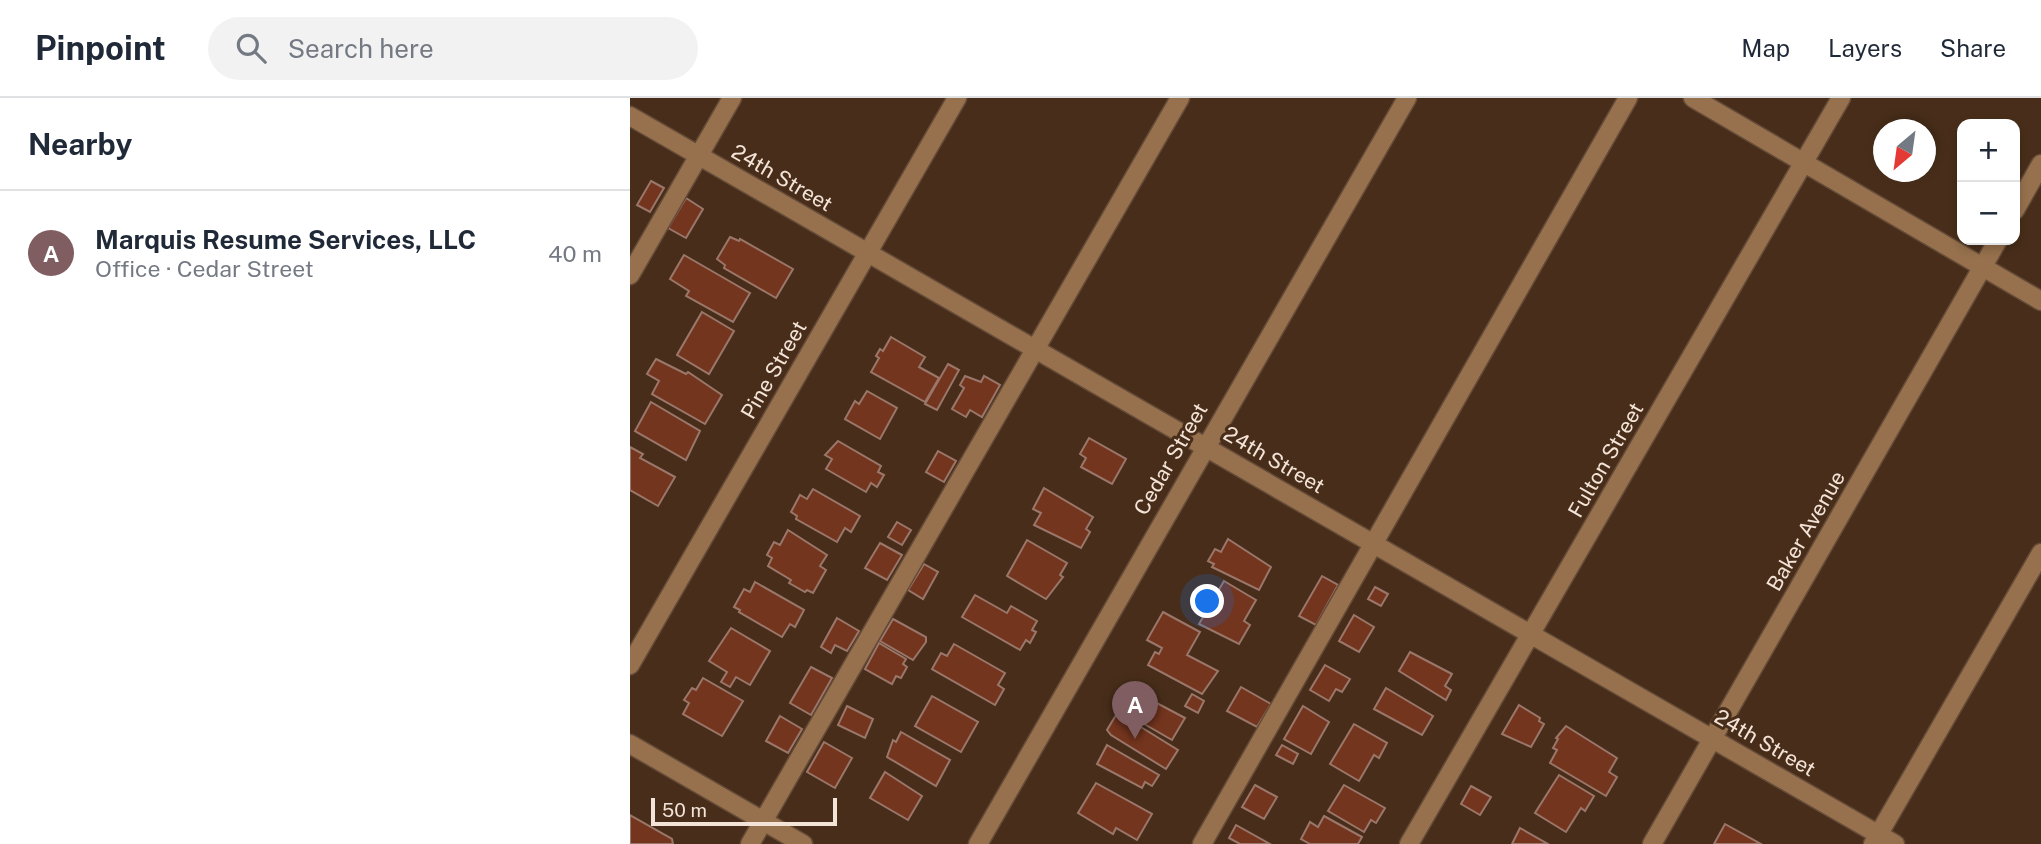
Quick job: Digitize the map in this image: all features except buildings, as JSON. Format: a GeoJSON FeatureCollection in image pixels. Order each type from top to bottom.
{"type":"FeatureCollection","features":[{"type":"Feature","properties":{"kind":"street"},"geometry":{"type":"LineString","coordinates":[[630,275],[732,98]]}},
{"type":"Feature","properties":{"kind":"street","name":"Pine Street"},"geometry":{"type":"LineString","coordinates":[[630,665],[957,98]]}},
{"type":"Feature","properties":{"kind":"street"},"geometry":{"type":"LineString","coordinates":[[750,844],[1180,98]]}},
{"type":"Feature","properties":{"kind":"street","name":"Cedar Street"},"geometry":{"type":"LineString","coordinates":[[978,844],[1407,98]]}},
{"type":"Feature","properties":{"kind":"street"},"geometry":{"type":"LineString","coordinates":[[1202,844],[1628,98]]}},
{"type":"Feature","properties":{"kind":"street"},"geometry":{"type":"LineString","coordinates":[[1693,98],[2041,301]]}},
{"type":"Feature","properties":{"kind":"street","name":"Fulton Street"},"geometry":{"type":"LineString","coordinates":[[1409,844],[1840,98]]}},
{"type":"Feature","properties":{"kind":"street","name":"24th Street"},"geometry":{"type":"LineString","coordinates":[[630,116],[1714,740],[1875,839],[1895,844]]}},
{"type":"Feature","properties":{"kind":"street"},"geometry":{"type":"LineString","coordinates":[[2020,201],[2041,164]]}},
{"type":"Feature","properties":{"kind":"street","name":"Baker Avenue"},"geometry":{"type":"LineString","coordinates":[[1652,844],[1714,740],[1995,245]]}},
{"type":"Feature","properties":{"kind":"street"},"geometry":{"type":"LineString","coordinates":[[1875,839],[2041,553]]}},
{"type":"Feature","properties":{"kind":"street"},"geometry":{"type":"LineString","coordinates":[[630,744],[803,844]]}},
{"type":"Feature","properties":{"kind":"place","name":"Marquis Resume Services, LLC"},"geometry":{"type":"Point","coordinates":[1135,739]}}]}
